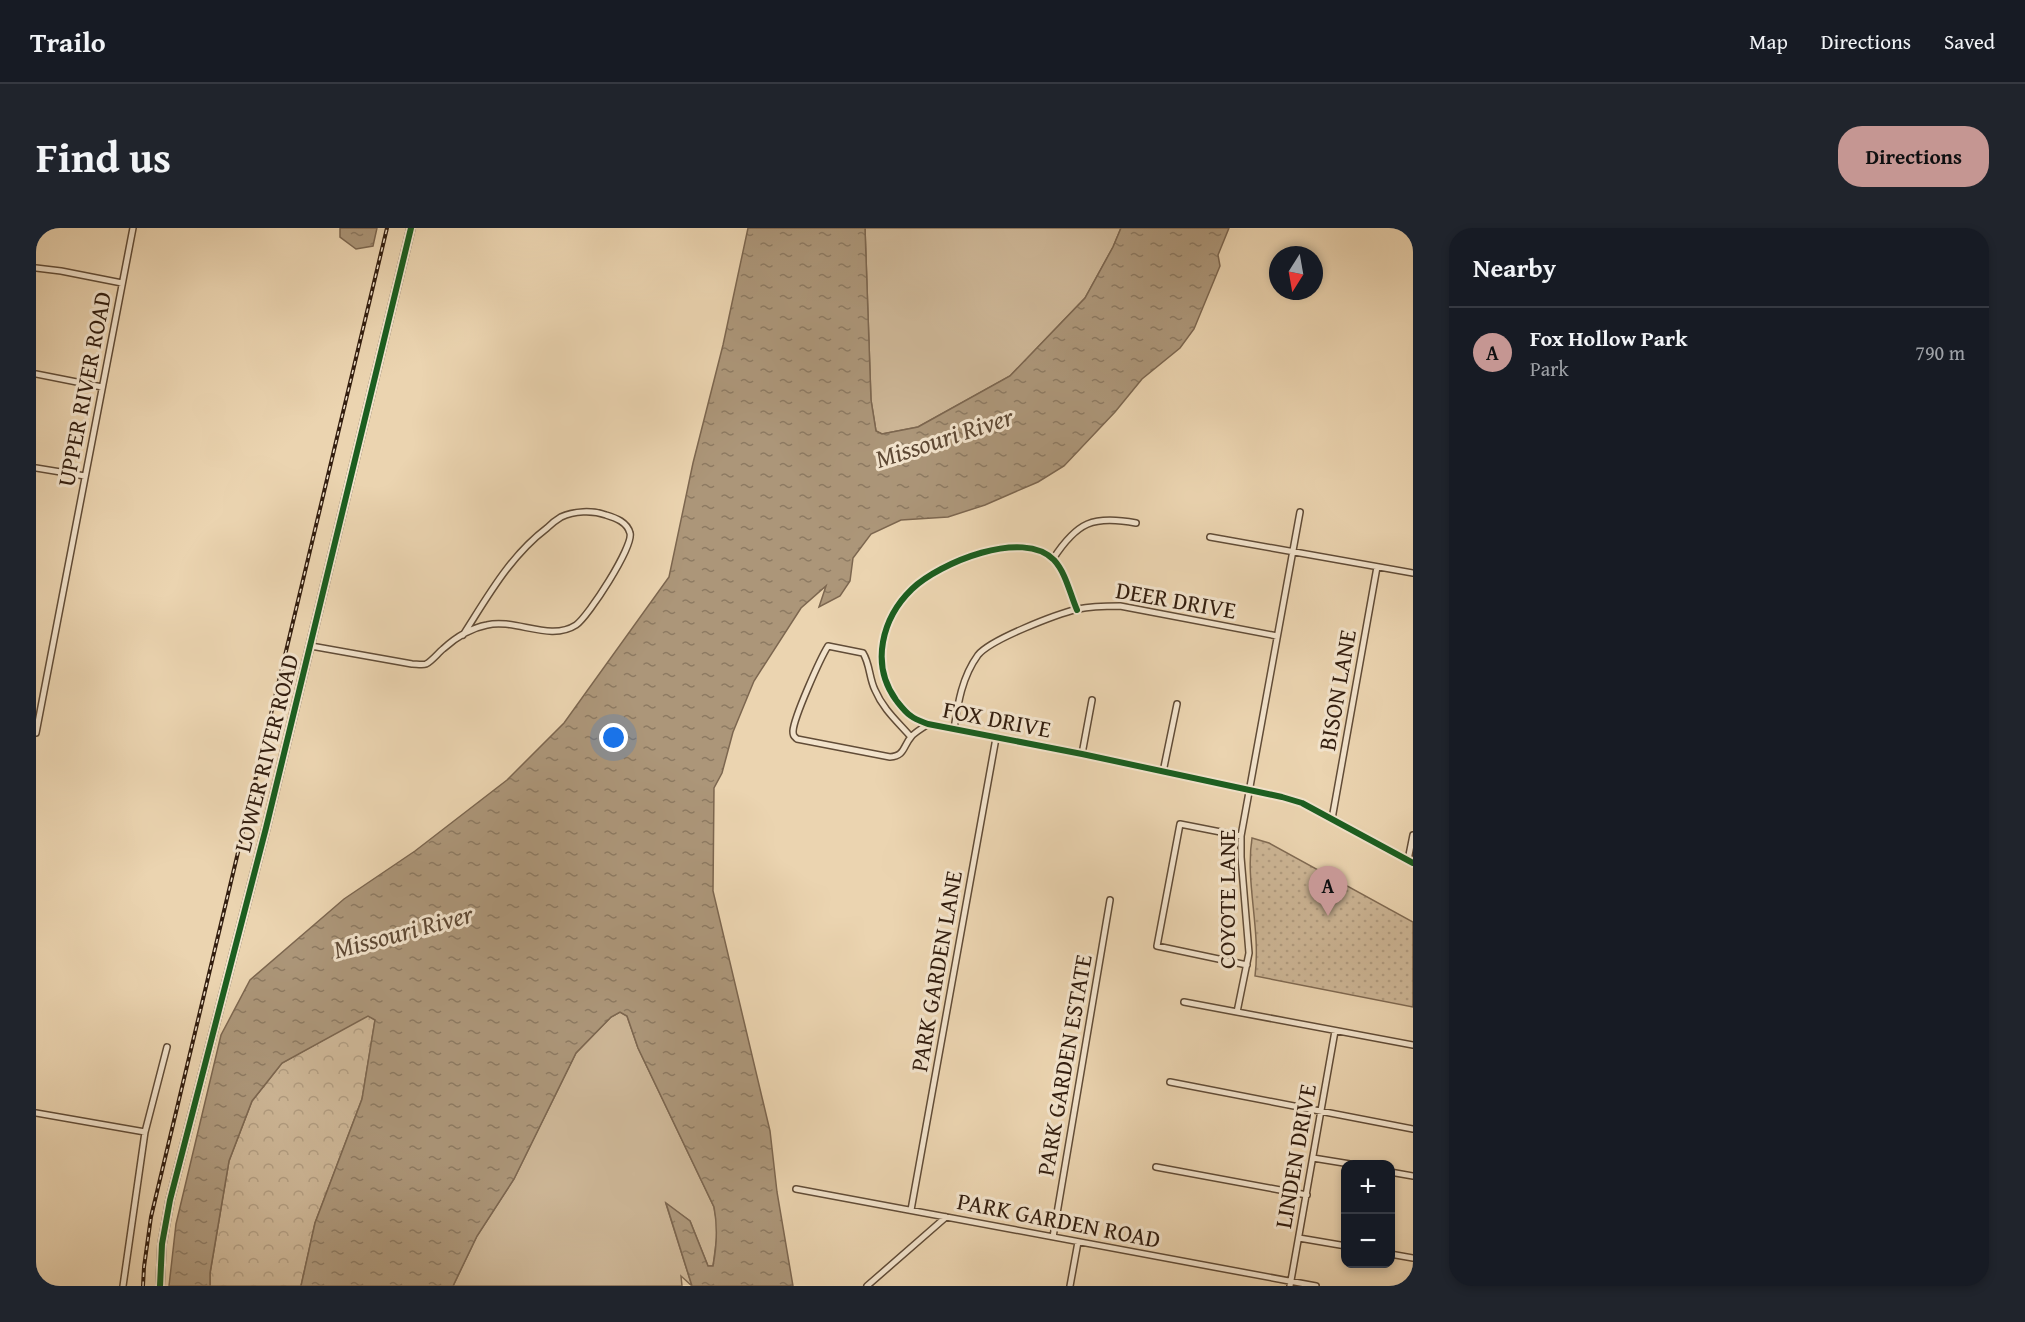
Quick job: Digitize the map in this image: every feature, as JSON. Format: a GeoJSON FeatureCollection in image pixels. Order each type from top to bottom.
{"type":"FeatureCollection","features":[{"type":"Feature","properties":{"kind":"street","name":"UPPER RIVER ROAD"},"geometry":{"type":"LineString","coordinates":[[36,733],[133,228]]}},
{"type":"Feature","properties":{"kind":"street","name":"LOWER RIVER ROAD"},"geometry":{"type":"LineString","coordinates":[[160,1286],[162,1244],[170,1200],[311,646],[411,228]]}},
{"type":"Feature","properties":{"kind":"street"},"geometry":{"type":"LineString","coordinates":[[36,268],[122,283]]}},
{"type":"Feature","properties":{"kind":"street"},"geometry":{"type":"LineString","coordinates":[[36,374],[102,387]]}},
{"type":"Feature","properties":{"kind":"street"},"geometry":{"type":"LineString","coordinates":[[36,468],[86,477]]}},
{"type":"Feature","properties":{"kind":"street","name":"LOWER RIVER ROAD"},"geometry":{"type":"LineString","coordinates":[[311,646],[412,664],[426,664],[450,643],[489,624],[564,630],[578,624],[601,593],[626,551],[631,534],[625,523],[602,513],[578,512],[560,517],[521,550],[501,576],[463,635]]}},
{"type":"Feature","properties":{"kind":"street","name":"COYOTE LANE"},"geometry":{"type":"LineString","coordinates":[[1237,1012],[1249,953],[1241,836],[1300,512]]}},
{"type":"Feature","properties":{"kind":"street"},"geometry":{"type":"LineString","coordinates":[[1077,610],[1061,571],[1053,559],[1067,538],[1079,528],[1098,520],[1118,519],[1136,523]]}},
{"type":"Feature","properties":{"kind":"street"},"geometry":{"type":"LineString","coordinates":[[1210,537],[1413,573]]}},
{"type":"Feature","properties":{"kind":"street","name":"FOX DRIVE"},"geometry":{"type":"LineString","coordinates":[[1053,559],[1034,549],[1018,546],[998,548],[938,569],[913,588],[899,603],[883,640],[882,671],[888,689],[911,716],[928,724],[1282,797],[1302,803],[1410,862]]}},
{"type":"Feature","properties":{"kind":"street","name":"BISON LANE"},"geometry":{"type":"LineString","coordinates":[[1332,819],[1377,567]]}},
{"type":"Feature","properties":{"kind":"street","name":"DEER DRIVE"},"geometry":{"type":"LineString","coordinates":[[954,729],[967,673],[980,653],[1001,638],[1077,610],[1101,605],[1120,606],[1277,636]]}},
{"type":"Feature","properties":{"kind":"street","name":"FOX DRIVE"},"geometry":{"type":"LineString","coordinates":[[911,737],[881,703],[871,681],[863,653],[828,646],[797,713],[793,733],[795,737],[890,757],[902,754],[911,737],[928,724]]}},
{"type":"Feature","properties":{"kind":"street"},"geometry":{"type":"LineString","coordinates":[[1082,754],[1092,700]]}},
{"type":"Feature","properties":{"kind":"street"},"geometry":{"type":"LineString","coordinates":[[1163,772],[1178,704]]}},
{"type":"Feature","properties":{"kind":"street","name":"PARK GARDEN LANE"},"geometry":{"type":"LineString","coordinates":[[911,1210],[996,738]]}},
{"type":"Feature","properties":{"kind":"street"},"geometry":{"type":"LineString","coordinates":[[1241,836],[1180,824],[1157,946],[1247,965]]}},
{"type":"Feature","properties":{"kind":"street"},"geometry":{"type":"LineString","coordinates":[[1410,862],[1413,835]]}},
{"type":"Feature","properties":{"kind":"street","name":"PARK GARDEN ESTATE"},"geometry":{"type":"LineString","coordinates":[[1053,1237],[1110,900]]}},
{"type":"Feature","properties":{"kind":"street"},"geometry":{"type":"LineString","coordinates":[[1184,1002],[1413,1045]]}},
{"type":"Feature","properties":{"kind":"street","name":"LINDEN DRIVE"},"geometry":{"type":"LineString","coordinates":[[1291,1284],[1335,1031]]}},
{"type":"Feature","properties":{"kind":"street"},"geometry":{"type":"LineString","coordinates":[[123,1286],[145,1132],[167,1047]]}},
{"type":"Feature","properties":{"kind":"street"},"geometry":{"type":"LineString","coordinates":[[1170,1082],[1413,1128]]}},
{"type":"Feature","properties":{"kind":"street"},"geometry":{"type":"LineString","coordinates":[[36,1113],[145,1132]]}},
{"type":"Feature","properties":{"kind":"street"},"geometry":{"type":"LineString","coordinates":[[1313,1158],[1341,1163]]}},
{"type":"Feature","properties":{"kind":"street"},"geometry":{"type":"LineString","coordinates":[[1155,1167],[1307,1196]]}},
{"type":"Feature","properties":{"kind":"street"},"geometry":{"type":"LineString","coordinates":[[1395,1173],[1413,1176]]}},
{"type":"Feature","properties":{"kind":"street","name":"PARK GARDEN ROAD"},"geometry":{"type":"LineString","coordinates":[[796,1189],[1291,1284],[1316,1286]]}},
{"type":"Feature","properties":{"kind":"street"},"geometry":{"type":"LineString","coordinates":[[867,1286],[946,1217]]}},
{"type":"Feature","properties":{"kind":"street"},"geometry":{"type":"LineString","coordinates":[[1299,1238],[1341,1245]]}},
{"type":"Feature","properties":{"kind":"street"},"geometry":{"type":"LineString","coordinates":[[1070,1286],[1078,1242]]}},
{"type":"Feature","properties":{"kind":"street"},"geometry":{"type":"LineString","coordinates":[[1395,1255],[1413,1258]]}},
{"type":"Feature","properties":{"kind":"green space"},"geometry":{"type":"Polygon","coordinates":[[[865,228],[1121,228],[1085,298],[1010,376],[918,427],[882,434],[876,431],[871,400],[865,228]]]}},
{"type":"Feature","properties":{"kind":"green space"},"geometry":{"type":"Polygon","coordinates":[[[1252,838],[1269,843],[1413,922],[1413,1007],[1255,976],[1256,941],[1250,872],[1252,838]]]}},
{"type":"Feature","properties":{"kind":"green space"},"geometry":{"type":"Polygon","coordinates":[[[620,1012],[627,1016],[638,1048],[714,1207],[718,1228],[713,1266],[708,1266],[690,1221],[666,1204],[692,1286],[681,1276],[682,1286],[453,1286],[477,1236],[514,1179],[576,1053],[611,1017],[620,1012]]]}},
{"type":"Feature","properties":{"kind":"green space"},"geometry":{"type":"Polygon","coordinates":[[[368,1015],[375,1020],[362,1099],[315,1223],[301,1286],[210,1286],[210,1274],[229,1161],[252,1101],[282,1063],[368,1015]]]}},
{"type":"Feature","properties":{"kind":"water"},"geometry":{"type":"Polygon","coordinates":[[[340,228],[377,228],[373,246],[356,249],[340,237],[340,228]]]}},
{"type":"Feature","properties":{"kind":"water","name":"Missouri River"},"geometry":{"type":"Polygon","coordinates":[[[748,228],[865,228],[871,400],[876,431],[882,434],[918,427],[1010,376],[1085,298],[1121,228],[1229,228],[1218,255],[1220,266],[1194,329],[1180,348],[1142,379],[1115,412],[1064,466],[1038,482],[985,505],[948,517],[901,520],[871,534],[853,558],[850,581],[840,596],[819,607],[826,586],[801,608],[754,681],[733,732],[722,773],[714,788],[713,891],[770,1131],[777,1192],[793,1286],[692,1286],[666,1203],[690,1221],[708,1266],[713,1266],[715,1251],[714,1207],[638,1048],[627,1016],[620,1012],[611,1017],[576,1053],[514,1179],[477,1236],[453,1286],[301,1286],[315,1223],[362,1099],[375,1020],[368,1016],[282,1063],[252,1101],[229,1161],[210,1273],[210,1286],[169,1286],[176,1224],[221,1035],[250,980],[344,899],[415,851],[507,780],[564,723],[669,577],[748,228]]]}},
{"type":"Feature","properties":{"kind":"railway"},"geometry":{"type":"LineString","coordinates":[[143,1286],[151,1217],[387,228]]}},
{"type":"Feature","properties":{"kind":"cycle path"},"geometry":{"type":"LineString","coordinates":[[160,1286],[162,1244],[170,1200],[266,828],[411,228]]}},
{"type":"Feature","properties":{"kind":"cycle path"},"geometry":{"type":"LineString","coordinates":[[1077,610],[1058,565],[1040,551],[1023,547],[1003,548],[961,560],[941,569],[912,589],[893,614],[883,642],[883,672],[888,686],[907,713],[928,724],[1282,797],[1302,803],[1413,863]]}},
{"type":"Feature","properties":{"kind":"place","name":"Fox Hollow Park"},"geometry":{"type":"Point","coordinates":[1328,916]}}]}
